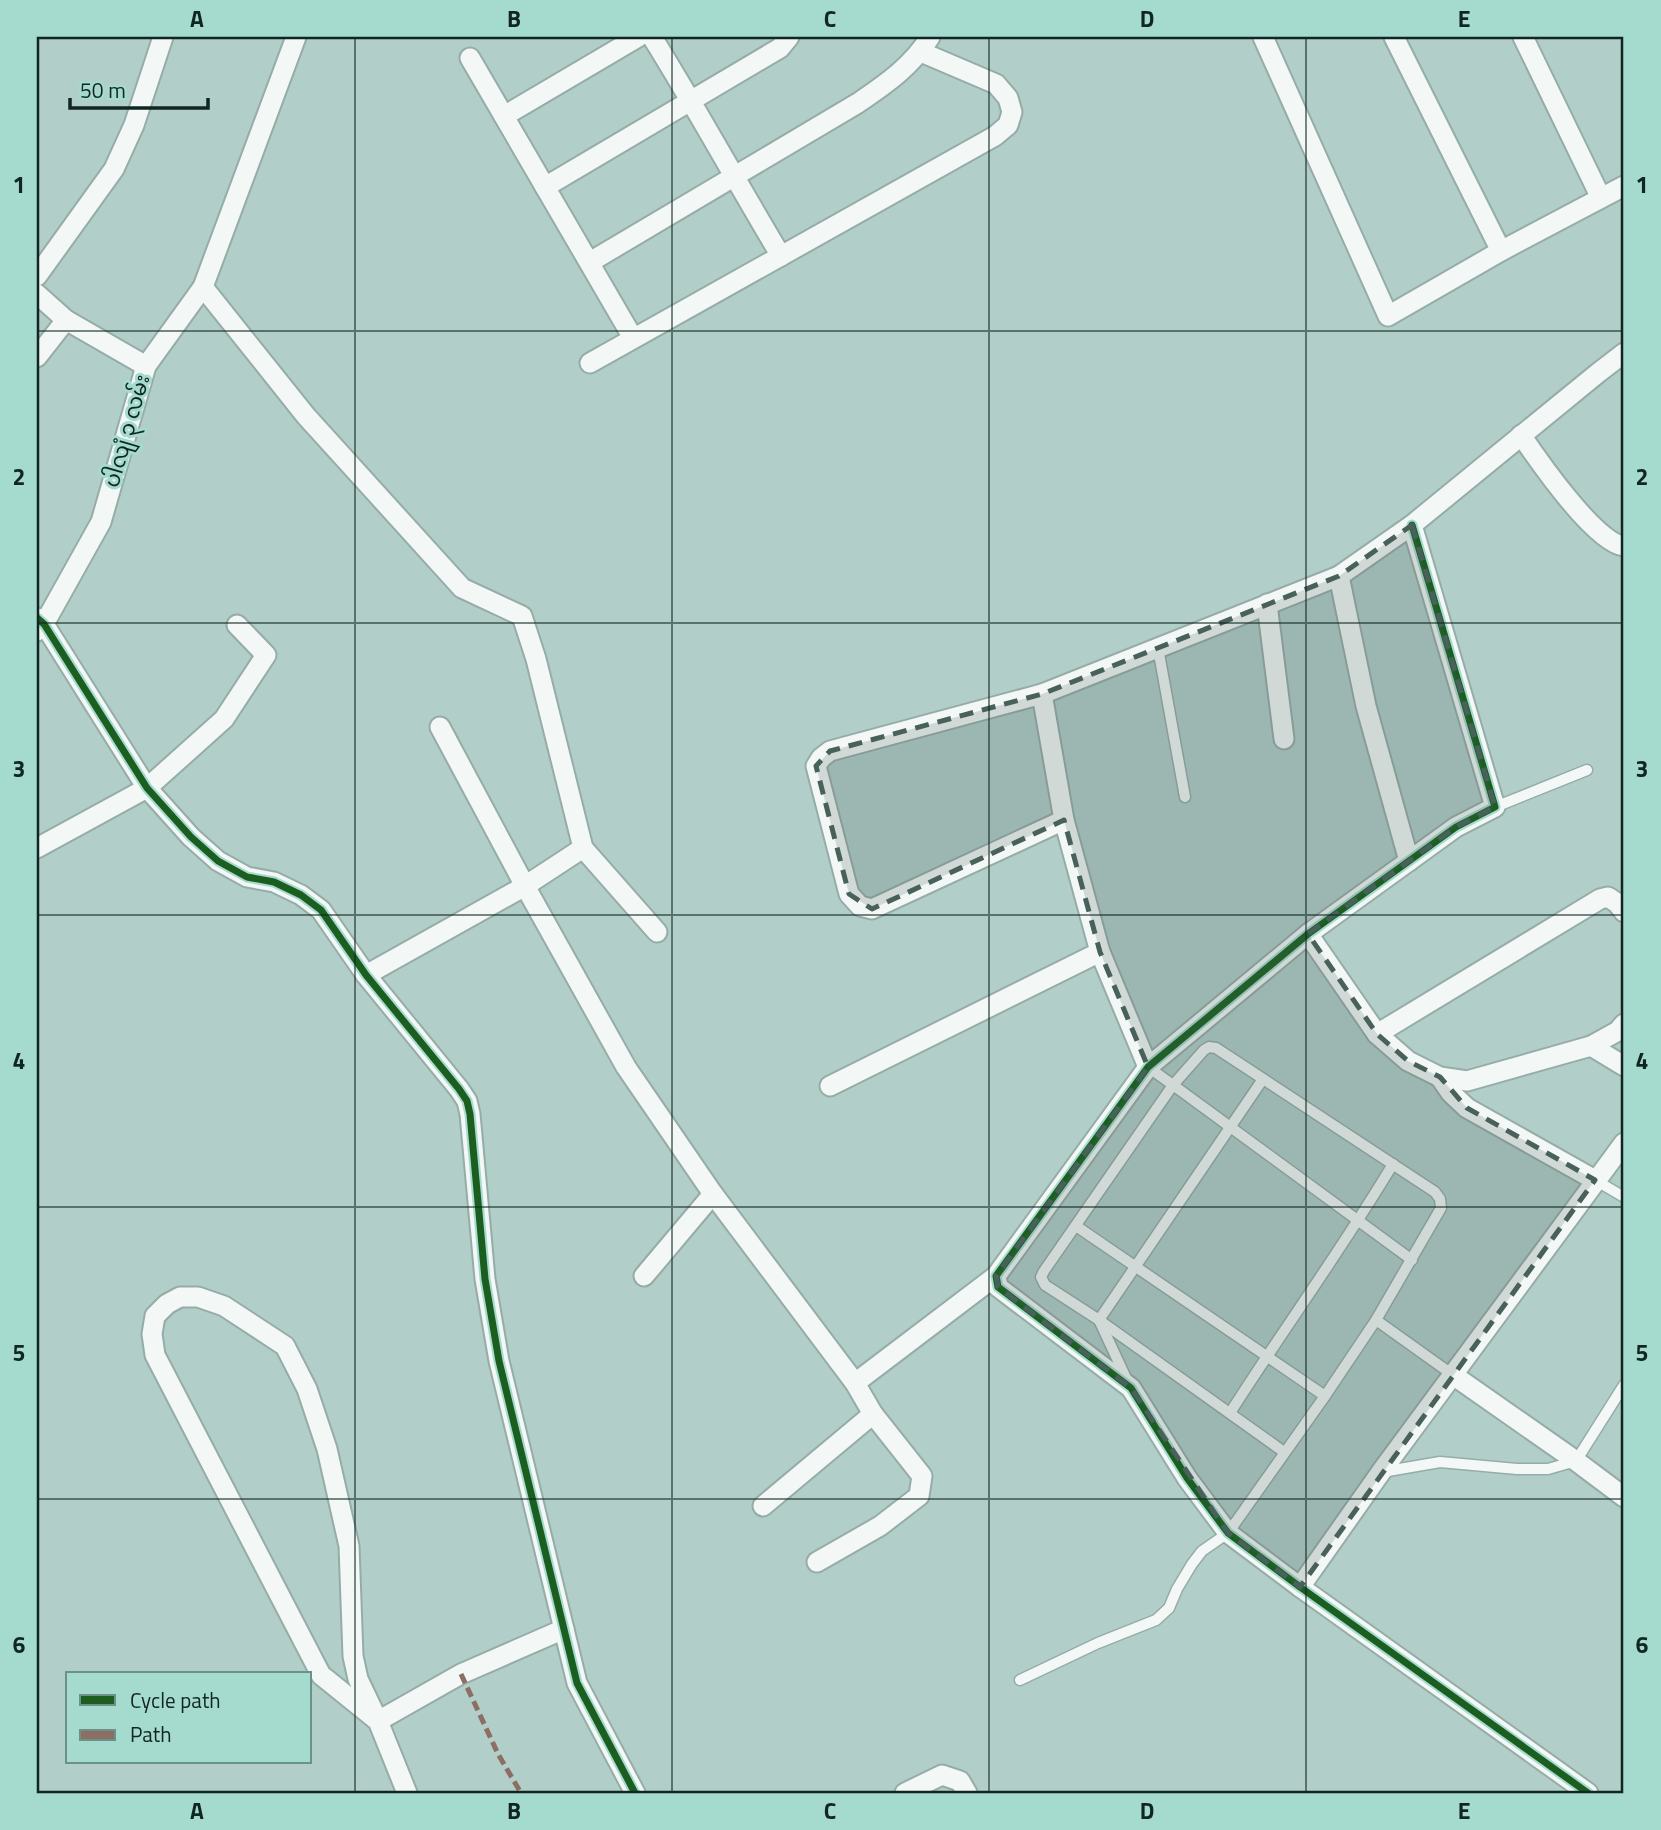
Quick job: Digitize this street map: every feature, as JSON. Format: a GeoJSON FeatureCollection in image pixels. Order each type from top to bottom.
{"type":"FeatureCollection","features":[{"type":"Feature","properties":{"kind":"street"},"geometry":{"type":"LineString","coordinates":[[37,276],[114,169],[134,125],[163,37]]}},
{"type":"Feature","properties":{"kind":"street","name":"ပါလျံ ၃ လမ်း"},"geometry":{"type":"LineString","coordinates":[[39,624],[101,522],[146,366],[203,287],[296,37]]}},
{"type":"Feature","properties":{"kind":"street"},"geometry":{"type":"LineString","coordinates":[[504,116],[638,37]]}},
{"type":"Feature","properties":{"kind":"street"},"geometry":{"type":"LineString","coordinates":[[652,37],[781,256]]}},
{"type":"Feature","properties":{"kind":"street"},"geometry":{"type":"LineString","coordinates":[[545,187],[779,48],[789,37]]}},
{"type":"Feature","properties":{"kind":"street"},"geometry":{"type":"LineString","coordinates":[[1263,37],[1388,316],[1501,251],[1624,186]]}},
{"type":"Feature","properties":{"kind":"street"},"geometry":{"type":"LineString","coordinates":[[1394,37],[1501,251]]}},
{"type":"Feature","properties":{"kind":"street"},"geometry":{"type":"LineString","coordinates":[[1523,37],[1601,198]]}},
{"type":"Feature","properties":{"kind":"street"},"geometry":{"type":"LineString","coordinates":[[590,262],[858,103],[895,78],[925,44],[996,84],[1008,98],[1012,112],[1008,125],[995,135],[590,363]]}},
{"type":"Feature","properties":{"kind":"street"},"geometry":{"type":"LineString","coordinates":[[470,58],[633,338]]}},
{"type":"Feature","properties":{"kind":"street"},"geometry":{"type":"LineString","coordinates":[[203,287],[306,416],[462,588],[522,616],[536,659],[583,848],[657,932]]}},
{"type":"Feature","properties":{"kind":"street"},"geometry":{"type":"LineString","coordinates":[[37,294],[66,320],[146,366]]}},
{"type":"Feature","properties":{"kind":"street"},"geometry":{"type":"LineString","coordinates":[[37,358],[66,320]]}},
{"type":"Feature","properties":{"kind":"street"},"geometry":{"type":"LineString","coordinates":[[1064,820],[872,909],[860,906],[849,894],[816,766],[830,751],[1042,694],[1339,576],[1412,525],[1624,354]]}},
{"type":"Feature","properties":{"kind":"street"},"geometry":{"type":"LineString","coordinates":[[1521,435],[1556,484],[1601,535],[1618,546],[1624,546]]}},
{"type":"Feature","properties":{"kind":"street"},"geometry":{"type":"LineString","coordinates":[[855,1383],[996,1276],[1148,1067],[1308,934],[1456,827],[1495,807],[1412,525]]}},
{"type":"Feature","properties":{"kind":"street"},"geometry":{"type":"LineString","coordinates":[[1339,576],[1366,706],[1409,861]]}},
{"type":"Feature","properties":{"kind":"street"},"geometry":{"type":"LineString","coordinates":[[1267,604],[1284,739]]}},
{"type":"Feature","properties":{"kind":"street"},"geometry":{"type":"LineString","coordinates":[[39,624],[147,788],[191,837],[218,861],[247,877],[274,882],[302,895],[321,910],[366,975],[467,1101],[485,1279],[499,1361],[577,1683],[635,1793]]}},
{"type":"Feature","properties":{"kind":"street"},"geometry":{"type":"LineString","coordinates":[[37,848],[147,788],[224,719],[265,655],[237,625]]}},
{"type":"Feature","properties":{"kind":"street"},"geometry":{"type":"LineString","coordinates":[[1042,694],[1064,820],[1100,952],[1148,1067]]}},
{"type":"Feature","properties":{"kind":"street"},"geometry":{"type":"LineString","coordinates":[[440,727],[626,1067],[713,1194],[922,1476],[919,1496],[880,1526],[817,1562]]}},
{"type":"Feature","properties":{"kind":"street"},"geometry":{"type":"LineString","coordinates":[[366,975],[525,886],[583,848]]}},
{"type":"Feature","properties":{"kind":"street"},"geometry":{"type":"LineString","coordinates":[[1377,1034],[1600,900],[1608,897],[1617,902],[1624,912]]}},
{"type":"Feature","properties":{"kind":"street"},"geometry":{"type":"LineString","coordinates":[[1308,934],[1377,1034],[1408,1061],[1440,1077],[1467,1081],[1591,1046],[1618,1031],[1624,1024]]}},
{"type":"Feature","properties":{"kind":"street"},"geometry":{"type":"LineString","coordinates":[[830,1086],[1100,952]]}},
{"type":"Feature","properties":{"kind":"street"},"geometry":{"type":"LineString","coordinates":[[1591,1046],[1624,1066]]}},
{"type":"Feature","properties":{"kind":"street"},"geometry":{"type":"LineString","coordinates":[[1440,1077],[1451,1093],[1467,1108],[1595,1180]]}},
{"type":"Feature","properties":{"kind":"street"},"geometry":{"type":"LineString","coordinates":[[1300,1587],[1381,1472],[1624,1143]]}},
{"type":"Feature","properties":{"kind":"street"},"geometry":{"type":"LineString","coordinates":[[644,1276],[713,1194]]}},
{"type":"Feature","properties":{"kind":"street"},"geometry":{"type":"LineString","coordinates":[[996,1276],[998,1287],[1131,1388],[1186,1478],[1228,1533],[1588,1793]]}},
{"type":"Feature","properties":{"kind":"street"},"geometry":{"type":"LineString","coordinates":[[378,1721],[321,1675],[155,1355],[152,1334],[155,1316],[167,1304],[180,1297],[198,1297],[224,1306],[275,1338],[285,1346],[307,1389],[327,1449],[349,1546],[353,1656],[358,1679],[378,1721],[407,1793]]}},
{"type":"Feature","properties":{"kind":"street"},"geometry":{"type":"LineString","coordinates":[[1453,1375],[1624,1497]]}},
{"type":"Feature","properties":{"kind":"street"},"geometry":{"type":"LineString","coordinates":[[763,1506],[873,1413]]}},
{"type":"Feature","properties":{"kind":"street"},"geometry":{"type":"LineString","coordinates":[[378,1721],[461,1674],[564,1629]]}},
{"type":"Feature","properties":{"kind":"street"},"geometry":{"type":"LineString","coordinates":[[905,1793],[942,1775],[960,1781],[967,1793]]}},
{"type":"Feature","properties":{"kind":"lane"},"geometry":{"type":"LineString","coordinates":[[1158,648],[1185,797]]}},
{"type":"Feature","properties":{"kind":"lane"},"geometry":{"type":"LineString","coordinates":[[1495,807],[1587,770]]}},
{"type":"Feature","properties":{"kind":"lane"},"geometry":{"type":"LineString","coordinates":[[1020,1680],[1098,1643],[1156,1620],[1169,1608],[1177,1589],[1202,1551],[1228,1533],[1325,1396],[1376,1320],[1441,1208],[1440,1199],[1435,1192],[1213,1046],[1204,1050],[1173,1085],[1041,1277],[1045,1285],[1099,1320],[1284,1452]]}},
{"type":"Feature","properties":{"kind":"lane"},"geometry":{"type":"LineString","coordinates":[[1148,1067],[1412,1259]]}},
{"type":"Feature","properties":{"kind":"lane"},"geometry":{"type":"LineString","coordinates":[[1099,1320],[1263,1079]]}},
{"type":"Feature","properties":{"kind":"lane"},"geometry":{"type":"LineString","coordinates":[[1230,1413],[1359,1221],[1393,1164]]}},
{"type":"Feature","properties":{"kind":"lane"},"geometry":{"type":"LineString","coordinates":[[1595,1180],[1624,1197]]}},
{"type":"Feature","properties":{"kind":"lane"},"geometry":{"type":"LineString","coordinates":[[1076,1226],[1325,1396]]}},
{"type":"Feature","properties":{"kind":"lane"},"geometry":{"type":"LineString","coordinates":[[1099,1320],[1131,1388]]}},
{"type":"Feature","properties":{"kind":"lane"},"geometry":{"type":"LineString","coordinates":[[1376,1320],[1453,1375]]}},
{"type":"Feature","properties":{"kind":"lane"},"geometry":{"type":"LineString","coordinates":[[1381,1472],[1440,1462],[1548,1469],[1576,1461],[1624,1385]]}},
{"type":"Feature","properties":{"kind":"highlighted area"},"geometry":{"type":"Polygon","coordinates":[[[1412,525],[1495,807],[1456,827],[1308,934],[1377,1034],[1408,1061],[1440,1077],[1467,1108],[1595,1180],[1300,1587],[1228,1533],[1131,1388],[998,1287],[996,1276],[1148,1067],[1100,952],[1064,820],[872,909],[849,894],[816,766],[830,751],[1042,694],[1339,576],[1412,525]]]}},
{"type":"Feature","properties":{"kind":"marked path"},"geometry":{"type":"LineString","coordinates":[[461,1674],[498,1754],[521,1793]]}},
{"type":"Feature","properties":{"kind":"cycle path"},"geometry":{"type":"LineString","coordinates":[[1412,525],[1495,807],[1456,827],[1308,934],[1148,1067],[996,1276],[998,1287],[1131,1388],[1187,1478],[1228,1533],[1588,1793]]}},
{"type":"Feature","properties":{"kind":"cycle path"},"geometry":{"type":"LineString","coordinates":[[37,618],[44,624],[147,788],[191,837],[218,861],[247,877],[274,882],[301,895],[321,910],[366,975],[467,1101],[485,1279],[499,1361],[577,1683],[635,1793]]}}]}
